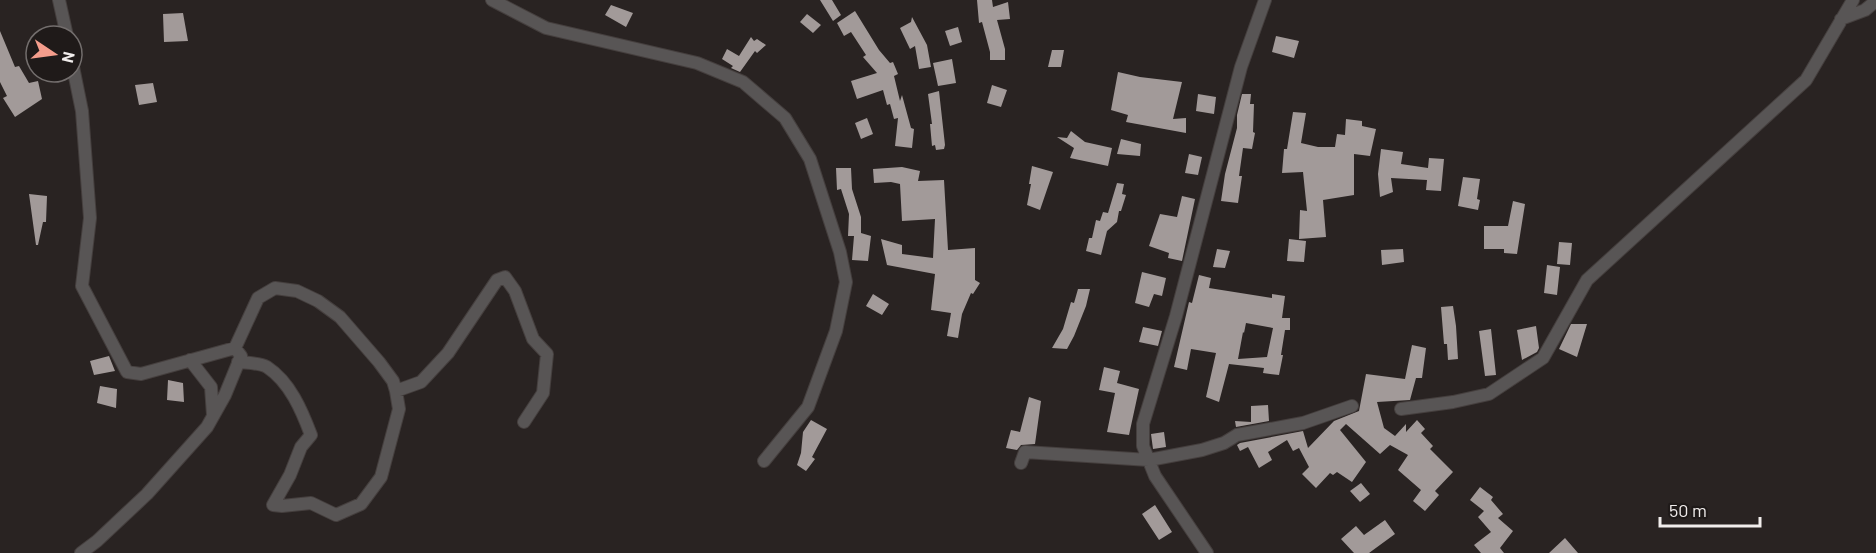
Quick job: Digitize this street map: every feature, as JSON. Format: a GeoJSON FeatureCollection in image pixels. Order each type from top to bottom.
{"type":"FeatureCollection","features":[{"type":"Feature","properties":{"kind":"street"},"geometry":{"type":"LineString","coordinates":[[59,0],[64,24]]}},
{"type":"Feature","properties":{"kind":"street"},"geometry":{"type":"LineString","coordinates":[[492,0],[546,28],[697,63],[743,82],[785,118],[810,159],[840,252],[846,282],[836,331],[808,407],[764,461]]}},
{"type":"Feature","properties":{"kind":"street"},"geometry":{"type":"LineString","coordinates":[[1207,553],[1155,476],[1143,446],[1143,424],[1176,316],[1241,67],[1265,0]]}},
{"type":"Feature","properties":{"kind":"street"},"geometry":{"type":"LineString","coordinates":[[1401,409],[1453,402],[1489,394],[1543,358],[1587,280],[1806,80],[1853,0]]}},
{"type":"Feature","properties":{"kind":"street"},"geometry":{"type":"LineString","coordinates":[[1841,19],[1866,10],[1876,1]]}},
{"type":"Feature","properties":{"kind":"street"},"geometry":{"type":"LineString","coordinates":[[76,84],[82,111],[90,218],[82,286],[127,372],[141,374],[235,348]]}},
{"type":"Feature","properties":{"kind":"street"},"geometry":{"type":"LineString","coordinates":[[396,391],[420,382],[448,353],[497,280],[505,277],[515,291],[533,339],[547,354],[543,393],[524,422]]}},
{"type":"Feature","properties":{"kind":"street"},"geometry":{"type":"LineString","coordinates":[[235,348],[258,298],[275,288],[297,291],[318,301],[340,317],[379,362],[393,381],[399,409],[381,477],[361,504],[336,515],[311,503],[273,505],[290,475],[300,447],[311,435],[285,383],[266,366],[238,362]]}},
{"type":"Feature","properties":{"kind":"street"},"geometry":{"type":"LineString","coordinates":[[81,553],[147,494],[207,427],[225,394],[241,356],[235,348]]}},
{"type":"Feature","properties":{"kind":"street"},"geometry":{"type":"LineString","coordinates":[[190,360],[210,387],[213,416]]}},
{"type":"Feature","properties":{"kind":"street"},"geometry":{"type":"LineString","coordinates":[[1021,463],[1024,452],[1149,460],[1202,450],[1237,435],[1303,423],[1352,406]]}},
{"type":"Feature","properties":{"kind":"building"},"geometry":{"type":"Polygon","coordinates":[[[820,0],[832,0],[841,15],[833,21],[820,0]]]}},
{"type":"Feature","properties":{"kind":"building"},"geometry":{"type":"Polygon","coordinates":[[[977,0],[992,0],[993,7],[1008,2],[1010,19],[997,20],[1005,49],[1005,60],[990,60],[982,22],[979,23],[977,0]]]}},
{"type":"Feature","properties":{"kind":"building"},"geometry":{"type":"Polygon","coordinates":[[[611,5],[633,13],[626,27],[605,15],[611,5]]]}},
{"type":"Feature","properties":{"kind":"building"},"geometry":{"type":"Polygon","coordinates":[[[855,11],[879,50],[890,63],[893,62],[898,74],[894,76],[900,101],[902,95],[911,128],[914,129],[912,148],[895,146],[898,118],[894,119],[883,90],[857,99],[851,81],[877,73],[863,57],[866,55],[851,32],[844,36],[837,23],[855,11]]]}},
{"type":"Feature","properties":{"kind":"building"},"geometry":{"type":"Polygon","coordinates":[[[183,13],[188,41],[164,42],[163,14],[183,13]]]}},
{"type":"Feature","properties":{"kind":"building"},"geometry":{"type":"Polygon","coordinates":[[[807,14],[821,25],[813,33],[800,22],[807,14]]]}},
{"type":"Feature","properties":{"kind":"building"},"geometry":{"type":"Polygon","coordinates":[[[912,17],[927,45],[931,67],[919,69],[915,46],[910,49],[900,28],[911,22],[912,17]]]}},
{"type":"Feature","properties":{"kind":"building"},"geometry":{"type":"Polygon","coordinates":[[[958,27],[962,42],[950,46],[945,31],[958,27]]]}},
{"type":"Feature","properties":{"kind":"building"},"geometry":{"type":"Polygon","coordinates":[[[0,31],[15,67],[19,66],[24,74],[24,84],[39,84],[42,99],[15,117],[3,98],[7,96],[0,82],[0,31]]]}},
{"type":"Feature","properties":{"kind":"building"},"geometry":{"type":"Polygon","coordinates":[[[1276,36],[1299,41],[1294,58],[1272,52],[1276,36]]]}},
{"type":"Feature","properties":{"kind":"building"},"geometry":{"type":"Polygon","coordinates":[[[751,37],[754,41],[757,39],[766,45],[757,53],[755,51],[740,72],[731,68],[733,66],[722,59],[727,49],[739,56],[751,37]]]}},
{"type":"Feature","properties":{"kind":"building"},"geometry":{"type":"Polygon","coordinates":[[[1052,50],[1064,50],[1061,67],[1048,67],[1052,50]]]}},
{"type":"Feature","properties":{"kind":"building"},"geometry":{"type":"Polygon","coordinates":[[[952,59],[956,83],[938,86],[933,63],[952,59]]]}},
{"type":"Feature","properties":{"kind":"building"},"geometry":{"type":"Polygon","coordinates":[[[1118,72],[1182,82],[1173,119],[1186,118],[1186,133],[1126,122],[1128,115],[1111,110],[1118,72]]]}},
{"type":"Feature","properties":{"kind":"building"},"geometry":{"type":"Polygon","coordinates":[[[153,83],[157,102],[139,105],[135,85],[153,83]]]}},
{"type":"Feature","properties":{"kind":"building"},"geometry":{"type":"Polygon","coordinates":[[[992,85],[1007,90],[1001,107],[987,103],[992,85]]]}},
{"type":"Feature","properties":{"kind":"building"},"geometry":{"type":"Polygon","coordinates":[[[939,91],[945,145],[944,149],[936,150],[935,145],[932,146],[928,94],[939,91]]]}},
{"type":"Feature","properties":{"kind":"building"},"geometry":{"type":"Polygon","coordinates":[[[1198,94],[1216,97],[1214,114],[1196,111],[1198,94]]]}},
{"type":"Feature","properties":{"kind":"building"},"geometry":{"type":"Polygon","coordinates":[[[1242,94],[1251,94],[1250,104],[1254,104],[1253,132],[1255,133],[1252,149],[1243,148],[1238,203],[1221,201],[1242,94]]]}},
{"type":"Feature","properties":{"kind":"building"},"geometry":{"type":"Polygon","coordinates":[[[1293,112],[1306,113],[1301,143],[1318,147],[1335,147],[1337,134],[1345,135],[1346,119],[1362,121],[1362,126],[1376,129],[1370,156],[1354,154],[1354,195],[1323,200],[1326,237],[1299,239],[1300,210],[1307,211],[1303,172],[1282,173],[1284,149],[1287,149],[1293,112]]]}},
{"type":"Feature","properties":{"kind":"building"},"geometry":{"type":"Polygon","coordinates":[[[867,118],[873,134],[861,139],[855,123],[867,118]]]}},
{"type":"Feature","properties":{"kind":"building"},"geometry":{"type":"Polygon","coordinates":[[[1071,131],[1085,142],[1112,148],[1108,166],[1070,158],[1074,148],[1057,137],[1067,138],[1071,131]]]}},
{"type":"Feature","properties":{"kind":"building"},"geometry":{"type":"Polygon","coordinates":[[[1121,139],[1141,144],[1140,156],[1117,154],[1121,139]]]}},
{"type":"Feature","properties":{"kind":"building"},"geometry":{"type":"Polygon","coordinates":[[[1381,149],[1403,152],[1401,164],[1428,168],[1429,158],[1444,159],[1441,191],[1426,190],[1427,180],[1391,178],[1393,192],[1380,197],[1378,174],[1381,149]]]}},
{"type":"Feature","properties":{"kind":"building"},"geometry":{"type":"Polygon","coordinates":[[[1189,154],[1202,157],[1198,175],[1185,173],[1189,154]]]}},
{"type":"Feature","properties":{"kind":"building"},"geometry":{"type":"Polygon","coordinates":[[[1032,166],[1053,172],[1040,210],[1027,205],[1032,166]]]}},
{"type":"Feature","properties":{"kind":"building"},"geometry":{"type":"Polygon","coordinates":[[[902,167],[920,171],[918,181],[944,180],[948,250],[975,248],[975,280],[980,283],[973,294],[971,293],[962,314],[958,338],[947,336],[951,313],[931,310],[935,274],[887,265],[881,239],[902,245],[902,254],[933,258],[935,219],[902,221],[900,184],[874,183],[873,169],[902,167]]]}},
{"type":"Feature","properties":{"kind":"building"},"geometry":{"type":"Polygon","coordinates":[[[836,168],[851,168],[852,189],[861,217],[861,233],[871,236],[868,261],[852,260],[854,236],[848,236],[849,214],[841,189],[837,190],[836,168]]]}},
{"type":"Feature","properties":{"kind":"building"},"geometry":{"type":"Polygon","coordinates":[[[1463,177],[1480,179],[1478,210],[1458,206],[1463,177]]]}},
{"type":"Feature","properties":{"kind":"building"},"geometry":{"type":"Polygon","coordinates":[[[1117,183],[1124,184],[1122,194],[1126,195],[1117,222],[1107,231],[1101,255],[1086,251],[1096,220],[1100,221],[1103,212],[1108,213],[1117,183]]]}},
{"type":"Feature","properties":{"kind":"building"},"geometry":{"type":"Polygon","coordinates":[[[29,194],[47,196],[46,222],[43,222],[38,245],[36,245],[29,194]]]}},
{"type":"Feature","properties":{"kind":"building"},"geometry":{"type":"Polygon","coordinates":[[[1182,196],[1195,199],[1182,261],[1168,258],[1169,253],[1149,246],[1160,214],[1177,217],[1182,196]]]}},
{"type":"Feature","properties":{"kind":"building"},"geometry":{"type":"Polygon","coordinates":[[[1513,201],[1525,204],[1517,254],[1504,253],[1504,249],[1484,249],[1484,226],[1508,226],[1513,201]]]}},
{"type":"Feature","properties":{"kind":"building"},"geometry":{"type":"Polygon","coordinates":[[[1289,239],[1306,241],[1304,262],[1287,261],[1289,239]]]}},
{"type":"Feature","properties":{"kind":"building"},"geometry":{"type":"Polygon","coordinates":[[[1559,242],[1572,243],[1570,265],[1557,264],[1559,242]]]}},
{"type":"Feature","properties":{"kind":"building"},"geometry":{"type":"Polygon","coordinates":[[[1217,249],[1230,251],[1225,268],[1213,267],[1217,249]]]}},
{"type":"Feature","properties":{"kind":"building"},"geometry":{"type":"Polygon","coordinates":[[[1403,249],[1404,262],[1382,265],[1381,250],[1403,249]]]}},
{"type":"Feature","properties":{"kind":"building"},"geometry":{"type":"Polygon","coordinates":[[[1547,265],[1560,267],[1557,295],[1544,293],[1547,265]]]}},
{"type":"Feature","properties":{"kind":"building"},"geometry":{"type":"Polygon","coordinates":[[[1142,272],[1166,278],[1162,296],[1154,294],[1149,307],[1135,303],[1142,272]]]}},
{"type":"Feature","properties":{"kind":"building"},"geometry":{"type":"Polygon","coordinates":[[[1199,275],[1211,278],[1209,288],[1272,298],[1272,294],[1285,296],[1282,318],[1290,318],[1290,330],[1285,330],[1279,375],[1263,373],[1264,368],[1229,364],[1219,402],[1206,397],[1216,353],[1191,349],[1187,370],[1174,367],[1189,302],[1192,303],[1199,275]],[[1246,323],[1238,359],[1267,357],[1273,328],[1246,323]]]}},
{"type":"Feature","properties":{"kind":"building"},"geometry":{"type":"Polygon","coordinates":[[[1078,289],[1090,289],[1074,336],[1067,349],[1052,348],[1063,329],[1071,302],[1074,303],[1078,289]]]}},
{"type":"Feature","properties":{"kind":"building"},"geometry":{"type":"Polygon","coordinates":[[[873,294],[889,304],[882,315],[866,306],[873,294]]]}},
{"type":"Feature","properties":{"kind":"building"},"geometry":{"type":"Polygon","coordinates":[[[1453,306],[1458,359],[1448,360],[1447,344],[1444,344],[1441,307],[1453,306]]]}},
{"type":"Feature","properties":{"kind":"building"},"geometry":{"type":"Polygon","coordinates":[[[1571,324],[1587,324],[1577,357],[1559,349],[1571,324]]]}},
{"type":"Feature","properties":{"kind":"building"},"geometry":{"type":"Polygon","coordinates":[[[1536,326],[1539,348],[1537,352],[1522,360],[1517,330],[1536,326]]]}},
{"type":"Feature","properties":{"kind":"building"},"geometry":{"type":"Polygon","coordinates":[[[1143,327],[1162,331],[1158,346],[1139,342],[1143,327]]]}},
{"type":"Feature","properties":{"kind":"building"},"geometry":{"type":"Polygon","coordinates":[[[1491,329],[1496,375],[1485,376],[1479,331],[1491,329]]]}},
{"type":"Feature","properties":{"kind":"building"},"geometry":{"type":"Polygon","coordinates":[[[1412,345],[1426,348],[1422,378],[1416,378],[1410,400],[1377,402],[1384,428],[1395,436],[1406,424],[1406,432],[1417,420],[1425,429],[1421,433],[1433,446],[1430,449],[1453,472],[1435,491],[1439,495],[1425,511],[1413,501],[1421,490],[1398,470],[1408,455],[1390,445],[1380,454],[1346,424],[1340,430],[1366,462],[1352,482],[1337,472],[1333,475],[1330,473],[1316,488],[1302,474],[1309,467],[1299,448],[1293,451],[1287,440],[1268,452],[1272,460],[1259,468],[1248,447],[1240,451],[1237,445],[1240,443],[1303,431],[1308,448],[1334,421],[1359,411],[1366,374],[1405,379],[1412,345]]]}},
{"type":"Feature","properties":{"kind":"building"},"geometry":{"type":"Polygon","coordinates":[[[109,356],[115,371],[94,375],[90,361],[109,356]]]}},
{"type":"Feature","properties":{"kind":"building"},"geometry":{"type":"Polygon","coordinates":[[[1104,367],[1120,371],[1117,383],[1139,389],[1129,435],[1107,432],[1115,393],[1099,390],[1104,367]]]}},
{"type":"Feature","properties":{"kind":"building"},"geometry":{"type":"Polygon","coordinates":[[[168,380],[183,383],[184,402],[167,400],[168,380]]]}},
{"type":"Feature","properties":{"kind":"building"},"geometry":{"type":"Polygon","coordinates":[[[100,386],[117,389],[116,408],[97,403],[100,386]]]}},
{"type":"Feature","properties":{"kind":"building"},"geometry":{"type":"Polygon","coordinates":[[[1029,397],[1041,401],[1035,444],[1021,445],[1017,450],[1006,448],[1011,430],[1020,432],[1029,397]]]}},
{"type":"Feature","properties":{"kind":"building"},"geometry":{"type":"Polygon","coordinates":[[[1268,405],[1269,421],[1236,427],[1235,421],[1251,422],[1251,406],[1268,405]]]}},
{"type":"Feature","properties":{"kind":"building"},"geometry":{"type":"Polygon","coordinates":[[[811,420],[827,429],[812,457],[815,459],[806,471],[797,465],[803,432],[811,420]]]}},
{"type":"Feature","properties":{"kind":"building"},"geometry":{"type":"Polygon","coordinates":[[[1164,432],[1166,447],[1153,449],[1151,434],[1164,432]]]}},
{"type":"Feature","properties":{"kind":"building"},"geometry":{"type":"Polygon","coordinates":[[[1361,483],[1370,494],[1360,502],[1350,491],[1361,483]]]}},
{"type":"Feature","properties":{"kind":"building"},"geometry":{"type":"Polygon","coordinates":[[[1480,487],[1493,497],[1491,500],[1503,514],[1498,518],[1513,531],[1500,548],[1504,553],[1481,553],[1474,545],[1491,532],[1478,517],[1484,511],[1470,500],[1480,487]]]}},
{"type":"Feature","properties":{"kind":"building"},"geometry":{"type":"Polygon","coordinates":[[[1155,505],[1172,532],[1159,540],[1142,514],[1155,505]]]}},
{"type":"Feature","properties":{"kind":"building"},"geometry":{"type":"Polygon","coordinates":[[[1385,520],[1395,534],[1369,553],[1354,553],[1341,539],[1356,526],[1364,535],[1385,520]]]}},
{"type":"Feature","properties":{"kind":"building"},"geometry":{"type":"Polygon","coordinates":[[[1565,538],[1578,553],[1549,553],[1565,538]]]}}]}
